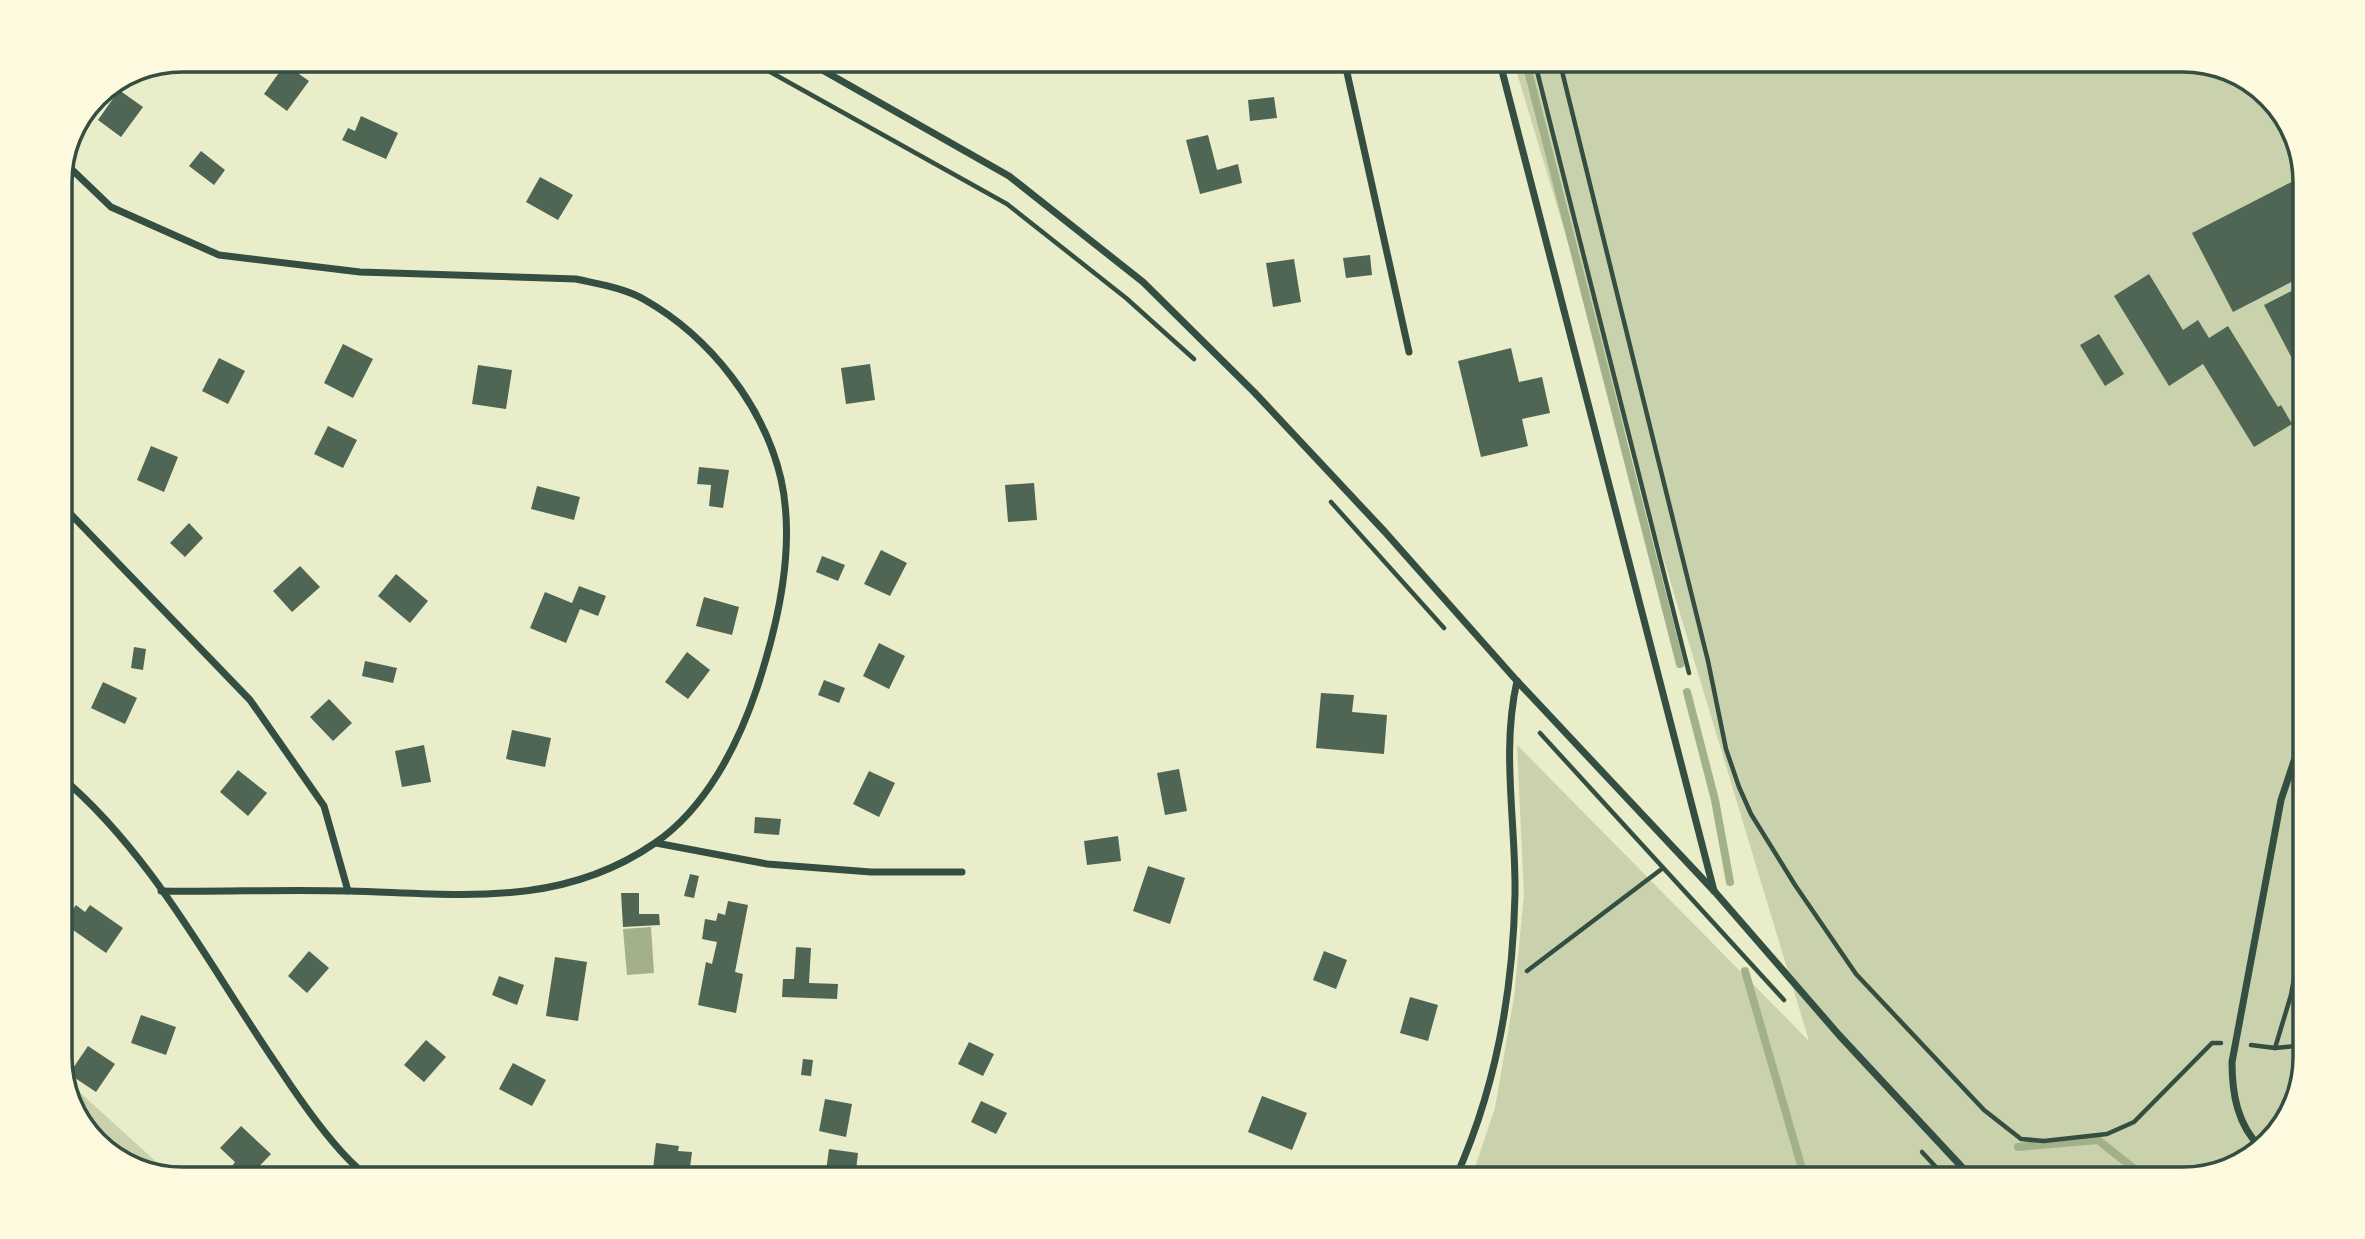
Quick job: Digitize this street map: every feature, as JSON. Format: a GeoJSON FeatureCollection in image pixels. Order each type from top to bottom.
{"type":"FeatureCollection","features":[{"type":"Feature","properties":{"kind":"street"},"geometry":{"type":"LineString","coordinates":[[824,72],[1009,176],[1143,282],[1273,412],[1385,532],[1517,681],[1714,892],[1839,1035],[1961,1167]]}},
{"type":"Feature","properties":{"kind":"street"},"geometry":{"type":"LineString","coordinates":[[1347,72],[1409,352]]}},
{"type":"Feature","properties":{"kind":"street"},"geometry":{"type":"LineString","coordinates":[[1502,72],[1714,892]]}},
{"type":"Feature","properties":{"kind":"street"},"geometry":{"type":"LineString","coordinates":[[73,170],[111,207],[219,255],[360,272],[576,279],[610,286],[645,299],[704,343],[760,421],[781,480],[786,537],[775,632],[746,721],[716,776],[692,810],[656,843],[614,865],[542,891],[443,896],[348,891],[161,891]]}},
{"type":"Feature","properties":{"kind":"street"},"geometry":{"type":"LineString","coordinates":[[72,515],[250,700],[324,806],[348,891]]}},
{"type":"Feature","properties":{"kind":"street"},"geometry":{"type":"LineString","coordinates":[[1460,1167],[1480,1120],[1507,986],[1515,895],[1508,733],[1517,681]]}},
{"type":"Feature","properties":{"kind":"street"},"geometry":{"type":"LineString","coordinates":[[2254,1142],[2232,1096],[2232,1062],[2281,800],[2293,764]]}},
{"type":"Feature","properties":{"kind":"street"},"geometry":{"type":"LineString","coordinates":[[72,786],[96,806],[161,891],[307,1110],[360,1167]]}},
{"type":"Feature","properties":{"kind":"street"},"geometry":{"type":"LineString","coordinates":[[656,843],[768,864],[871,872],[962,872]]}},
{"type":"Feature","properties":{"kind":"path"},"geometry":{"type":"LineString","coordinates":[[769,72],[1007,204],[1126,298],[1197,362]]}},
{"type":"Feature","properties":{"kind":"path"},"geometry":{"type":"LineString","coordinates":[[1537,72],[1689,673]]}},
{"type":"Feature","properties":{"kind":"path"},"geometry":{"type":"LineString","coordinates":[[1562,72],[1709,661],[1726,749],[1751,814],[1856,974],[1984,1110],[2021,1139],[2044,1141],[2107,1134],[2134,1122],[2212,1043],[2275,1048],[2293,1046]]}},
{"type":"Feature","properties":{"kind":"path"},"geometry":{"type":"LineString","coordinates":[[1329,500],[1448,632]]}},
{"type":"Feature","properties":{"kind":"path"},"geometry":{"type":"LineString","coordinates":[[1539,732],[1790,1007]]}},
{"type":"Feature","properties":{"kind":"path"},"geometry":{"type":"LineString","coordinates":[[1507,986],[1663,868]]}},
{"type":"Feature","properties":{"kind":"path"},"geometry":{"type":"LineString","coordinates":[[2275,1048],[2293,984]]}},
{"type":"Feature","properties":{"kind":"path"},"geometry":{"type":"LineString","coordinates":[[1919,1149],[1935,1167]]}},
{"type":"Feature","properties":{"kind":"shaded area"},"geometry":{"type":"Polygon","coordinates":[[[1517,72],[2184,72],[2205,74],[2232,83],[2256,99],[2275,120],[2287,146],[2293,174],[2293,1058],[2291,1079],[2282,1106],[2266,1130],[2245,1149],[2226,1159],[2198,1166],[1475,1167],[1495,1108],[1514,997],[1524,895],[1517,745],[1809,1041],[1517,72]]]}},
{"type":"Feature","properties":{"kind":"shaded area"},"geometry":{"type":"Polygon","coordinates":[[[651,927],[654,973],[627,975],[623,929],[651,927]]]}},
{"type":"Feature","properties":{"kind":"shaded area"},"geometry":{"type":"Polygon","coordinates":[[[77,1090],[160,1165],[133,1156],[109,1140],[90,1119],[77,1090]]]}},
{"type":"Feature","properties":{"kind":"building"},"geometry":{"type":"Polygon","coordinates":[[[279,72],[296,72],[309,81],[287,111],[264,94],[279,72]]]}},
{"type":"Feature","properties":{"kind":"building"},"geometry":{"type":"Polygon","coordinates":[[[120,91],[143,107],[121,137],[98,120],[120,91]]]}},
{"type":"Feature","properties":{"kind":"building"},"geometry":{"type":"Polygon","coordinates":[[[1274,97],[1277,118],[1250,121],[1248,100],[1274,97]]]}},
{"type":"Feature","properties":{"kind":"building"},"geometry":{"type":"Polygon","coordinates":[[[361,116],[398,133],[386,159],[342,140],[348,128],[355,131],[361,116]]]}},
{"type":"Feature","properties":{"kind":"building"},"geometry":{"type":"Polygon","coordinates":[[[1208,135],[1217,170],[1238,164],[1242,183],[1200,194],[1186,140],[1208,135]]]}},
{"type":"Feature","properties":{"kind":"building"},"geometry":{"type":"Polygon","coordinates":[[[201,151],[225,170],[214,185],[189,166],[201,151]]]}},
{"type":"Feature","properties":{"kind":"building"},"geometry":{"type":"Polygon","coordinates":[[[540,177],[573,195],[558,220],[526,202],[540,177]]]}},
{"type":"Feature","properties":{"kind":"building"},"geometry":{"type":"Polygon","coordinates":[[[2293,181],[2293,281],[2233,312],[2192,233],[2293,181]]]}},
{"type":"Feature","properties":{"kind":"building"},"geometry":{"type":"Polygon","coordinates":[[[1370,255],[1372,275],[1346,278],[1343,258],[1370,255]]]}},
{"type":"Feature","properties":{"kind":"building"},"geometry":{"type":"Polygon","coordinates":[[[1294,259],[1301,302],[1273,307],[1266,263],[1294,259]]]}},
{"type":"Feature","properties":{"kind":"building"},"geometry":{"type":"Polygon","coordinates":[[[2149,274],[2183,330],[2198,320],[2209,338],[2228,326],[2278,407],[2281,405],[2292,424],[2254,447],[2203,364],[2169,386],[2114,296],[2149,274]]]}},
{"type":"Feature","properties":{"kind":"building"},"geometry":{"type":"Polygon","coordinates":[[[2293,290],[2293,360],[2264,305],[2293,290]]]}},
{"type":"Feature","properties":{"kind":"building"},"geometry":{"type":"Polygon","coordinates":[[[2099,334],[2124,374],[2105,386],[2080,345],[2099,334]]]}},
{"type":"Feature","properties":{"kind":"building"},"geometry":{"type":"Polygon","coordinates":[[[343,344],[373,359],[353,398],[324,383],[343,344]]]}},
{"type":"Feature","properties":{"kind":"building"},"geometry":{"type":"Polygon","coordinates":[[[1511,348],[1519,382],[1542,377],[1550,413],[1522,419],[1528,446],[1481,457],[1458,361],[1511,348]]]}},
{"type":"Feature","properties":{"kind":"building"},"geometry":{"type":"Polygon","coordinates":[[[219,358],[245,371],[228,404],[202,391],[219,358]]]}},
{"type":"Feature","properties":{"kind":"building"},"geometry":{"type":"Polygon","coordinates":[[[870,364],[875,400],[846,404],[841,368],[870,364]]]}},
{"type":"Feature","properties":{"kind":"building"},"geometry":{"type":"Polygon","coordinates":[[[478,365],[512,370],[506,409],[472,404],[478,365]]]}},
{"type":"Feature","properties":{"kind":"building"},"geometry":{"type":"Polygon","coordinates":[[[328,426],[357,440],[343,468],[314,454],[328,426]]]}},
{"type":"Feature","properties":{"kind":"building"},"geometry":{"type":"Polygon","coordinates":[[[151,446],[178,457],[164,492],[137,480],[151,446]]]}},
{"type":"Feature","properties":{"kind":"building"},"geometry":{"type":"Polygon","coordinates":[[[699,467],[729,470],[723,508],[709,506],[711,485],[697,484],[699,467]]]}},
{"type":"Feature","properties":{"kind":"building"},"geometry":{"type":"Polygon","coordinates":[[[1034,483],[1037,520],[1008,522],[1005,485],[1034,483]]]}},
{"type":"Feature","properties":{"kind":"building"},"geometry":{"type":"Polygon","coordinates":[[[537,486],[580,497],[574,520],[531,509],[537,486]]]}},
{"type":"Feature","properties":{"kind":"building"},"geometry":{"type":"Polygon","coordinates":[[[189,523],[203,538],[185,557],[170,543],[189,523]]]}},
{"type":"Feature","properties":{"kind":"building"},"geometry":{"type":"Polygon","coordinates":[[[881,550],[907,563],[890,596],[864,584],[881,550]]]}},
{"type":"Feature","properties":{"kind":"building"},"geometry":{"type":"Polygon","coordinates":[[[822,556],[845,565],[838,581],[816,572],[822,556]]]}},
{"type":"Feature","properties":{"kind":"building"},"geometry":{"type":"Polygon","coordinates":[[[300,566],[320,587],[292,612],[273,591],[300,566]]]}},
{"type":"Feature","properties":{"kind":"building"},"geometry":{"type":"Polygon","coordinates":[[[396,574],[428,601],[410,623],[378,596],[396,574]]]}},
{"type":"Feature","properties":{"kind":"building"},"geometry":{"type":"Polygon","coordinates":[[[579,586],[606,596],[598,616],[580,609],[566,643],[530,628],[545,592],[572,603],[579,586]]]}},
{"type":"Feature","properties":{"kind":"building"},"geometry":{"type":"Polygon","coordinates":[[[704,597],[739,607],[732,635],[696,626],[704,597]]]}},
{"type":"Feature","properties":{"kind":"building"},"geometry":{"type":"Polygon","coordinates":[[[879,643],[905,656],[889,689],[863,676],[879,643]]]}},
{"type":"Feature","properties":{"kind":"building"},"geometry":{"type":"Polygon","coordinates":[[[134,647],[146,649],[143,670],[131,668],[134,647]]]}},
{"type":"Feature","properties":{"kind":"building"},"geometry":{"type":"Polygon","coordinates":[[[687,652],[710,670],[688,699],[665,682],[687,652]]]}},
{"type":"Feature","properties":{"kind":"building"},"geometry":{"type":"Polygon","coordinates":[[[365,661],[397,668],[393,683],[362,676],[365,661]]]}},
{"type":"Feature","properties":{"kind":"building"},"geometry":{"type":"Polygon","coordinates":[[[824,680],[845,688],[839,703],[818,695],[824,680]]]}},
{"type":"Feature","properties":{"kind":"building"},"geometry":{"type":"Polygon","coordinates":[[[103,682],[137,698],[125,724],[91,708],[103,682]]]}},
{"type":"Feature","properties":{"kind":"building"},"geometry":{"type":"Polygon","coordinates":[[[1321,693],[1354,695],[1352,712],[1387,715],[1384,754],[1316,748],[1321,693]]]}},
{"type":"Feature","properties":{"kind":"building"},"geometry":{"type":"Polygon","coordinates":[[[329,699],[352,723],[333,741],[310,717],[329,699]]]}},
{"type":"Feature","properties":{"kind":"building"},"geometry":{"type":"Polygon","coordinates":[[[512,730],[551,738],[545,767],[506,759],[512,730]]]}},
{"type":"Feature","properties":{"kind":"building"},"geometry":{"type":"Polygon","coordinates":[[[424,745],[431,782],[402,787],[395,751],[424,745]]]}},
{"type":"Feature","properties":{"kind":"building"},"geometry":{"type":"Polygon","coordinates":[[[1179,769],[1187,811],[1165,815],[1157,773],[1179,769]]]}},
{"type":"Feature","properties":{"kind":"building"},"geometry":{"type":"Polygon","coordinates":[[[238,770],[267,793],[248,816],[220,792],[238,770]]]}},
{"type":"Feature","properties":{"kind":"building"},"geometry":{"type":"Polygon","coordinates":[[[869,771],[895,783],[879,817],[853,804],[869,771]]]}},
{"type":"Feature","properties":{"kind":"building"},"geometry":{"type":"Polygon","coordinates":[[[755,817],[781,819],[779,835],[754,833],[755,817]]]}},
{"type":"Feature","properties":{"kind":"building"},"geometry":{"type":"Polygon","coordinates":[[[1118,836],[1121,861],[1087,865],[1084,841],[1118,836]]]}},
{"type":"Feature","properties":{"kind":"building"},"geometry":{"type":"Polygon","coordinates":[[[1148,866],[1185,878],[1170,924],[1133,911],[1148,866]]]}},
{"type":"Feature","properties":{"kind":"building"},"geometry":{"type":"Polygon","coordinates":[[[690,874],[699,876],[694,898],[684,896],[690,874]]]}},
{"type":"Feature","properties":{"kind":"building"},"geometry":{"type":"Polygon","coordinates":[[[621,893],[639,893],[639,914],[659,914],[660,925],[623,927],[621,893]]]}},
{"type":"Feature","properties":{"kind":"building"},"geometry":{"type":"Polygon","coordinates":[[[728,901],[748,905],[735,972],[743,974],[736,1013],[698,1005],[706,962],[712,964],[717,942],[702,939],[705,919],[716,921],[718,913],[725,915],[728,901]]]}},
{"type":"Feature","properties":{"kind":"building"},"geometry":{"type":"Polygon","coordinates":[[[76,905],[85,912],[90,905],[123,928],[106,953],[72,929],[72,911],[76,905]]]}},
{"type":"Feature","properties":{"kind":"building"},"geometry":{"type":"Polygon","coordinates":[[[796,947],[811,948],[809,983],[838,984],[837,999],[782,997],[783,979],[794,979],[796,947]]]}},
{"type":"Feature","properties":{"kind":"building"},"geometry":{"type":"Polygon","coordinates":[[[309,951],[329,968],[307,993],[288,976],[309,951]]]}},
{"type":"Feature","properties":{"kind":"building"},"geometry":{"type":"Polygon","coordinates":[[[1324,951],[1347,960],[1336,989],[1313,980],[1324,951]]]}},
{"type":"Feature","properties":{"kind":"building"},"geometry":{"type":"Polygon","coordinates":[[[555,957],[587,962],[578,1021],[546,1016],[555,957]]]}},
{"type":"Feature","properties":{"kind":"building"},"geometry":{"type":"Polygon","coordinates":[[[499,976],[524,985],[517,1005],[492,995],[499,976]]]}},
{"type":"Feature","properties":{"kind":"building"},"geometry":{"type":"Polygon","coordinates":[[[1410,997],[1438,1005],[1428,1041],[1400,1033],[1410,997]]]}},
{"type":"Feature","properties":{"kind":"building"},"geometry":{"type":"Polygon","coordinates":[[[141,1015],[176,1027],[166,1055],[131,1043],[141,1015]]]}},
{"type":"Feature","properties":{"kind":"building"},"geometry":{"type":"Polygon","coordinates":[[[426,1040],[446,1057],[424,1082],[404,1065],[426,1040]]]}},
{"type":"Feature","properties":{"kind":"building"},"geometry":{"type":"Polygon","coordinates":[[[969,1042],[994,1054],[983,1076],[958,1064],[969,1042]]]}},
{"type":"Feature","properties":{"kind":"building"},"geometry":{"type":"Polygon","coordinates":[[[88,1046],[115,1064],[96,1092],[74,1077],[73,1069],[88,1046]]]}},
{"type":"Feature","properties":{"kind":"building"},"geometry":{"type":"Polygon","coordinates":[[[803,1059],[813,1060],[811,1076],[801,1075],[803,1059]]]}},
{"type":"Feature","properties":{"kind":"building"},"geometry":{"type":"Polygon","coordinates":[[[513,1063],[546,1080],[532,1106],[499,1089],[513,1063]]]}},
{"type":"Feature","properties":{"kind":"building"},"geometry":{"type":"Polygon","coordinates":[[[1262,1096],[1307,1113],[1292,1150],[1248,1132],[1262,1096]]]}},
{"type":"Feature","properties":{"kind":"building"},"geometry":{"type":"Polygon","coordinates":[[[825,1099],[852,1104],[846,1137],[819,1131],[825,1099]]]}},
{"type":"Feature","properties":{"kind":"building"},"geometry":{"type":"Polygon","coordinates":[[[981,1101],[1007,1113],[996,1134],[971,1122],[981,1101]]]}},
{"type":"Feature","properties":{"kind":"building"},"geometry":{"type":"Polygon","coordinates":[[[241,1126],[271,1154],[259,1167],[231,1167],[235,1162],[220,1148],[241,1126]]]}},
{"type":"Feature","properties":{"kind":"building"},"geometry":{"type":"Polygon","coordinates":[[[656,1143],[679,1146],[678,1151],[692,1152],[690,1167],[653,1167],[656,1143]]]}},
{"type":"Feature","properties":{"kind":"building"},"geometry":{"type":"Polygon","coordinates":[[[829,1149],[858,1153],[856,1167],[827,1167],[829,1149]]]}},
{"type":"Feature","properties":{"kind":"waterway"},"geometry":{"type":"LineString","coordinates":[[1528,72],[1680,664]]}},
{"type":"Feature","properties":{"kind":"waterway"},"geometry":{"type":"LineString","coordinates":[[1687,692],[1715,800],[1730,882]]}},
{"type":"Feature","properties":{"kind":"waterway"},"geometry":{"type":"LineString","coordinates":[[1745,971],[1802,1167]]}},
{"type":"Feature","properties":{"kind":"waterway"},"geometry":{"type":"LineString","coordinates":[[2018,1147],[2098,1140],[2132,1167]]}}]}
